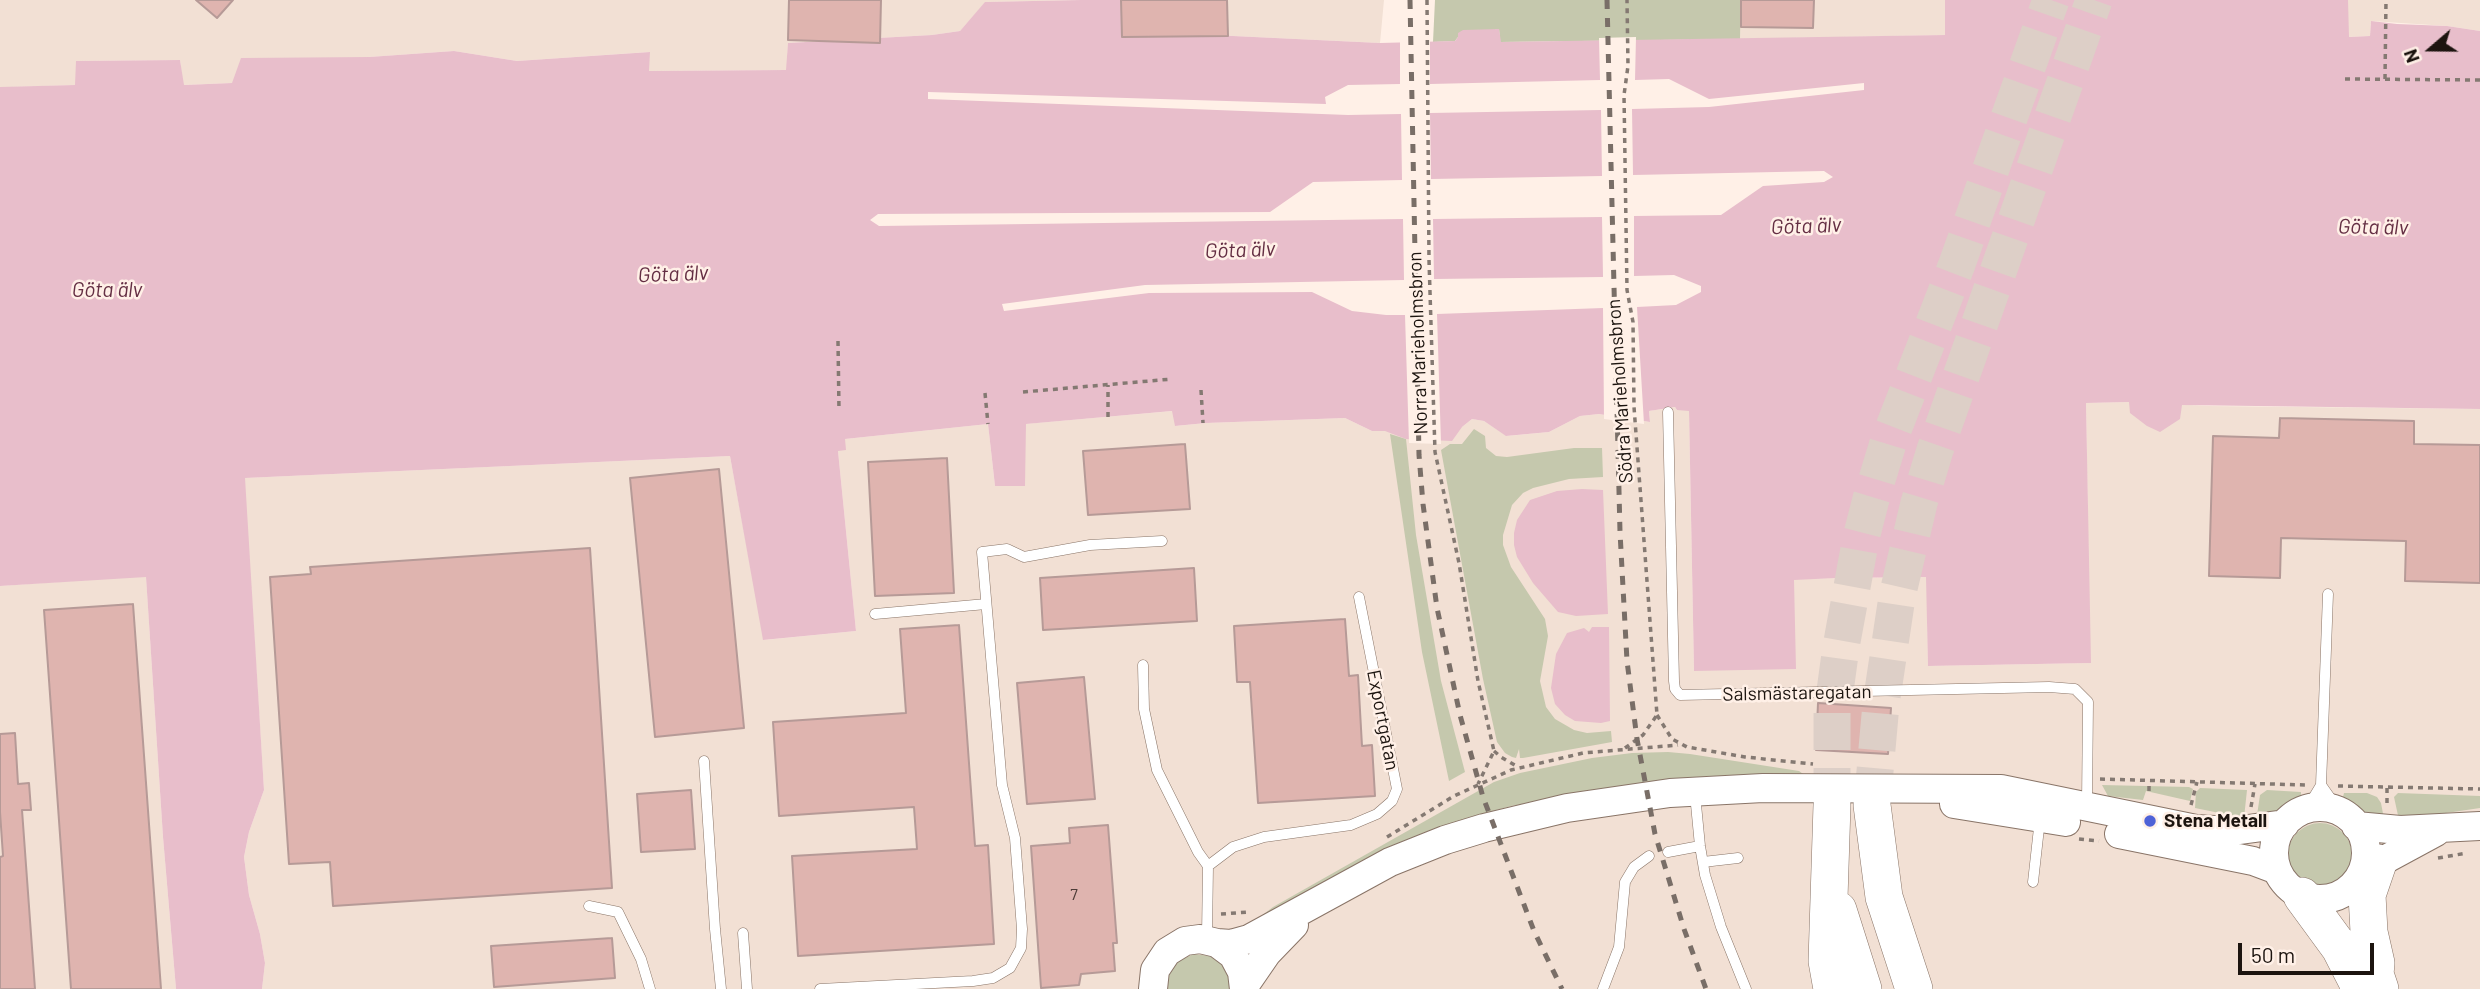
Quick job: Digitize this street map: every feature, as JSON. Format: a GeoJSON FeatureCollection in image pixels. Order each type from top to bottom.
{"type":"FeatureCollection","features":[{"type":"Feature","properties":{"kind":"highway"},"geometry":{"type":"LineString","coordinates":[[1869,798],[1884,897],[1914,989]]}},
{"type":"Feature","properties":{"kind":"highway"},"geometry":{"type":"LineString","coordinates":[[1832,805],[1827,961],[1832,989]]}},
{"type":"Feature","properties":{"kind":"highway"},"geometry":{"type":"LineString","coordinates":[[1879,864],[1879,898],[1886,945],[1901,989]]}},
{"type":"Feature","properties":{"kind":"highway"},"geometry":{"type":"LineString","coordinates":[[2364,874],[2369,932],[2376,963],[2372,984]]}},
{"type":"Feature","properties":{"kind":"highway"},"geometry":{"type":"LineString","coordinates":[[1828,879],[1863,989]]}},
{"type":"Feature","properties":{"kind":"highway"},"geometry":{"type":"LineString","coordinates":[[2302,896],[2340,948],[2372,984]]}},
{"type":"Feature","properties":{"kind":"street"},"geometry":{"type":"LineString","coordinates":[[1153,989],[1155,970],[1167,952],[1185,941],[1210,933],[1241,943],[1390,862],[1419,850],[1484,828],[1567,808],[1695,791],[1763,788],[1869,798],[2087,807],[2196,829],[2233,831],[2323,808],[2348,819],[2390,830],[2480,826]]}},
{"type":"Feature","properties":{"kind":"street"},"geometry":{"type":"LineString","coordinates":[[2043,807],[2253,861],[2277,870]]}},
{"type":"Feature","properties":{"kind":"street"},"geometry":{"type":"LineString","coordinates":[[2296,817],[2278,834],[2274,858],[2277,870],[2287,885],[2302,896],[2312,899],[2338,896],[2364,874],[2441,829]]}},
{"type":"Feature","properties":{"kind":"street"},"geometry":{"type":"LineString","coordinates":[[2348,819],[2365,848],[2364,874]]}},
{"type":"Feature","properties":{"kind":"street"},"geometry":{"type":"LineString","coordinates":[[1245,987],[1267,953],[1315,905]]}},
{"type":"Feature","properties":{"kind":"street"},"geometry":{"type":"LineString","coordinates":[[1210,933],[1237,960],[1245,987]]}},
{"type":"Feature","properties":{"kind":"lane","name":"Salsmästaregatan"},"geometry":{"type":"LineString","coordinates":[[1668,412],[1675,689],[1680,695],[2049,687],[2075,689],[2088,702],[2087,807]]}},
{"type":"Feature","properties":{"kind":"lane"},"geometry":{"type":"LineString","coordinates":[[820,989],[993,978],[1010,968],[1021,948],[1022,929],[1015,838],[1002,785],[982,552],[1007,549],[1024,556],[1090,545],[1162,541]]}},
{"type":"Feature","properties":{"kind":"lane"},"geometry":{"type":"LineString","coordinates":[[2296,817],[2321,785],[2328,594]]}},
{"type":"Feature","properties":{"kind":"lane","name":"Exportgatan"},"geometry":{"type":"LineString","coordinates":[[1208,866],[1233,847],[1264,837],[1351,825],[1377,814],[1392,801],[1397,789],[1359,597]]}},
{"type":"Feature","properties":{"kind":"lane"},"geometry":{"type":"LineString","coordinates":[[875,614],[986,604]]}},
{"type":"Feature","properties":{"kind":"lane"},"geometry":{"type":"LineString","coordinates":[[1143,665],[1144,709],[1157,770],[1198,852],[1208,866],[1210,933]]}},
{"type":"Feature","properties":{"kind":"lane"},"geometry":{"type":"LineString","coordinates":[[704,761],[721,989]]}},
{"type":"Feature","properties":{"kind":"lane"},"geometry":{"type":"LineString","coordinates":[[2321,785],[2348,819]]}},
{"type":"Feature","properties":{"kind":"lane"},"geometry":{"type":"LineString","coordinates":[[1695,791],[1703,862],[1721,927],[1745,989]]}},
{"type":"Feature","properties":{"kind":"lane"},"geometry":{"type":"LineString","coordinates":[[2033,882],[2043,807]]}},
{"type":"Feature","properties":{"kind":"lane"},"geometry":{"type":"LineString","coordinates":[[1668,852],[1700,846]]}},
{"type":"Feature","properties":{"kind":"lane"},"geometry":{"type":"LineString","coordinates":[[1603,989],[1619,947],[1625,882],[1634,867],[1650,856]]}},
{"type":"Feature","properties":{"kind":"lane"},"geometry":{"type":"LineString","coordinates":[[1703,862],[1738,858]]}},
{"type":"Feature","properties":{"kind":"lane"},"geometry":{"type":"LineString","coordinates":[[589,906],[618,912],[641,960],[650,989]]}},
{"type":"Feature","properties":{"kind":"lane"},"geometry":{"type":"LineString","coordinates":[[743,933],[747,989]]}},
{"type":"Feature","properties":{"kind":"path","name":"Norra Marieholmsbron"},"geometry":{"type":"LineString","coordinates":[[1427,0],[1429,260],[1435,452],[1459,563],[1478,681],[1494,751]]}},
{"type":"Feature","properties":{"kind":"path","name":"Södra Marieholmsbron"},"geometry":{"type":"LineString","coordinates":[[1627,0],[1628,66],[1624,96],[1627,290],[1633,322],[1634,407],[1657,715]]}},
{"type":"Feature","properties":{"kind":"path"},"geometry":{"type":"LineString","coordinates":[[2385,79],[2386,0]]}},
{"type":"Feature","properties":{"kind":"path"},"geometry":{"type":"LineString","coordinates":[[2345,79],[2480,80]]}},
{"type":"Feature","properties":{"kind":"path"},"geometry":{"type":"LineString","coordinates":[[838,341],[838,410]]}},
{"type":"Feature","properties":{"kind":"path"},"geometry":{"type":"LineString","coordinates":[[1023,392],[1172,379]]}},
{"type":"Feature","properties":{"kind":"path"},"geometry":{"type":"LineString","coordinates":[[1108,385],[1108,417]]}},
{"type":"Feature","properties":{"kind":"path"},"geometry":{"type":"LineString","coordinates":[[1201,390],[1203,423]]}},
{"type":"Feature","properties":{"kind":"path"},"geometry":{"type":"LineString","coordinates":[[985,393],[988,424]]}},
{"type":"Feature","properties":{"kind":"path"},"geometry":{"type":"LineString","coordinates":[[1386,837],[1478,784],[1520,767],[1562,756],[1625,748],[1680,745],[1666,732],[1657,715],[1648,729],[1625,748]]}},
{"type":"Feature","properties":{"kind":"path"},"geometry":{"type":"LineString","coordinates":[[1478,784],[1494,751],[1520,767]]}},
{"type":"Feature","properties":{"kind":"path"},"geometry":{"type":"LineString","coordinates":[[2149,781],[2149,791]]}},
{"type":"Feature","properties":{"kind":"path"},"geometry":{"type":"LineString","coordinates":[[2387,788],[2480,789]]}},
{"type":"Feature","properties":{"kind":"path"},"geometry":{"type":"LineString","coordinates":[[1210,933],[1254,909]]}},
{"type":"Feature","properties":{"kind":"shaded area"},"geometry":{"type":"Polygon","coordinates":[[[0,0],[1081,0],[986,2],[960,31],[788,43],[787,70],[649,71],[649,52],[517,61],[454,51],[369,57],[232,83],[183,85],[180,60],[76,61],[76,85],[0,87],[0,0]]]}},
{"type":"Feature","properties":{"kind":"shaded area"},"geometry":{"type":"Polygon","coordinates":[[[1128,0],[1384,0],[1380,43],[1128,31],[1128,0]]]}},
{"type":"Feature","properties":{"kind":"shaded area"},"geometry":{"type":"Polygon","coordinates":[[[1741,0],[1945,0],[1945,35],[1740,39],[1741,0]]]}},
{"type":"Feature","properties":{"kind":"shaded area"},"geometry":{"type":"Polygon","coordinates":[[[2348,0],[2480,0],[2480,31],[2371,21],[2370,36],[2348,37],[2348,0]]]}},
{"type":"Feature","properties":{"kind":"shaded area"},"geometry":{"type":"Polygon","coordinates":[[[2086,403],[2209,406],[2480,409],[2480,989],[262,989],[265,963],[249,895],[244,857],[249,832],[264,790],[244,478],[730,456],[764,640],[856,631],[838,451],[845,439],[988,424],[995,486],[1025,486],[1025,424],[1173,411],[1176,426],[1345,418],[1372,431],[1385,431],[1462,427],[1472,419],[1484,421],[1507,436],[1549,432],[1580,416],[1599,414],[1650,422],[1649,411],[1675,407],[1677,410],[1689,410],[1694,671],[1794,579],[1836,578],[1927,577],[1928,666],[2090,663],[2086,403]]]}},
{"type":"Feature","properties":{"kind":"shaded area"},"geometry":{"type":"Polygon","coordinates":[[[146,576],[176,989],[0,989],[0,586],[146,576]]]}},
{"type":"Feature","properties":{"kind":"green space"},"geometry":{"type":"Polygon","coordinates":[[[1435,0],[1741,0],[1740,39],[1500,42],[1499,29],[1458,37],[1455,41],[1433,42],[1435,0]]]}},
{"type":"Feature","properties":{"kind":"green space"},"geometry":{"type":"Polygon","coordinates":[[[1474,429],[1485,436],[1486,448],[1496,456],[1507,457],[1574,448],[1602,448],[1603,477],[1569,479],[1523,493],[1512,505],[1503,535],[1503,545],[1511,567],[1545,619],[1548,636],[1540,681],[1546,707],[1555,719],[1574,730],[1587,733],[1611,731],[1612,742],[1523,758],[1520,758],[1519,749],[1516,758],[1505,753],[1497,742],[1441,450],[1450,444],[1462,444],[1474,429]]]}},
{"type":"Feature","properties":{"kind":"green space"},"geometry":{"type":"Polygon","coordinates":[[[1390,434],[1406,439],[1416,535],[1441,681],[1465,772],[1449,781],[1422,652],[1390,434]]]}},
{"type":"Feature","properties":{"kind":"green space"},"geometry":{"type":"Polygon","coordinates":[[[1668,752],[1799,771],[1806,776],[1579,794],[1511,806],[1467,818],[1415,838],[1260,917],[1273,907],[1494,782],[1520,773],[1592,758],[1668,752]]]}},
{"type":"Feature","properties":{"kind":"green space"},"geometry":{"type":"Polygon","coordinates":[[[2102,785],[2193,789],[2190,801],[2146,791],[2143,800],[2108,796],[2102,785]]]}},
{"type":"Feature","properties":{"kind":"green space"},"geometry":{"type":"Polygon","coordinates":[[[2200,788],[2247,790],[2244,818],[2195,808],[2196,792],[2200,788]]]}},
{"type":"Feature","properties":{"kind":"green space"},"geometry":{"type":"Polygon","coordinates":[[[2267,790],[2301,792],[2301,797],[2273,818],[2256,822],[2260,795],[2267,790]]]}},
{"type":"Feature","properties":{"kind":"green space"},"geometry":{"type":"Polygon","coordinates":[[[2344,793],[2367,793],[2377,797],[2384,819],[2360,814],[2352,809],[2343,797],[2344,793]]]}},
{"type":"Feature","properties":{"kind":"green space"},"geometry":{"type":"Polygon","coordinates":[[[2398,793],[2480,796],[2480,808],[2399,820],[2394,797],[2398,793]]]}},
{"type":"Feature","properties":{"kind":"green space"},"geometry":{"type":"Polygon","coordinates":[[[2314,823],[2326,823],[2343,832],[2350,843],[2350,867],[2343,878],[2326,887],[2314,887],[2302,882],[2293,873],[2288,861],[2288,849],[2293,837],[2302,828],[2314,823]]]}},
{"type":"Feature","properties":{"kind":"green space"},"geometry":{"type":"Polygon","coordinates":[[[1194,954],[1210,956],[1221,964],[1228,975],[1230,989],[1165,989],[1167,975],[1176,962],[1194,954]]]}},
{"type":"Feature","properties":{"kind":"water","name":"Göta älv"},"geometry":{"type":"Polygon","coordinates":[[[1128,0],[1128,31],[1380,43],[1455,41],[1458,33],[1463,30],[1499,29],[1501,42],[1945,35],[1945,0],[2348,0],[2349,37],[2370,36],[2371,21],[2480,31],[2480,409],[2182,405],[2180,419],[2160,432],[2130,413],[2129,402],[2086,403],[2091,663],[1928,666],[1926,577],[1836,578],[1794,580],[1796,669],[1694,671],[1689,411],[1677,410],[1675,407],[1649,411],[1650,422],[1599,414],[1580,416],[1549,432],[1506,436],[1484,421],[1472,419],[1452,441],[1406,439],[1385,431],[1372,431],[1345,418],[1175,426],[1172,411],[1026,424],[1025,486],[995,486],[988,424],[845,439],[846,450],[838,451],[856,631],[763,640],[730,456],[245,478],[264,790],[249,832],[244,857],[249,895],[265,963],[262,989],[176,989],[146,577],[0,586],[0,87],[75,85],[76,61],[180,60],[184,85],[232,83],[241,58],[369,57],[454,51],[517,61],[650,52],[649,71],[786,70],[788,43],[960,31],[985,2],[1128,0]]]}},
{"type":"Feature","properties":{"kind":"water"},"geometry":{"type":"Polygon","coordinates":[[[1603,490],[1608,614],[1576,616],[1558,612],[1533,583],[1517,557],[1514,545],[1517,520],[1530,500],[1557,491],[1603,490]]]}},
{"type":"Feature","properties":{"kind":"water"},"geometry":{"type":"Polygon","coordinates":[[[1592,627],[1609,627],[1610,721],[1601,723],[1575,721],[1565,715],[1555,704],[1551,688],[1556,654],[1567,633],[1584,628],[1589,632],[1592,627]]]}},
{"type":"Feature","properties":{"kind":"pier"},"geometry":{"type":"Polygon","coordinates":[[[1636,37],[1635,80],[1669,79],[1709,99],[1864,83],[1864,90],[1709,107],[1632,109],[1633,175],[1824,171],[1833,177],[1824,182],[1763,186],[1721,215],[1634,216],[1634,276],[1674,275],[1701,286],[1701,292],[1676,305],[1637,307],[1644,424],[1604,419],[1603,308],[1437,314],[1441,444],[1409,443],[1405,315],[1352,311],[1312,292],[1149,293],[1004,311],[1002,304],[1145,285],[1404,280],[1403,219],[879,226],[870,220],[878,214],[1270,212],[1313,182],[1402,180],[1401,114],[1348,115],[928,99],[928,92],[1326,104],[1325,97],[1348,85],[1400,84],[1400,39],[1430,38],[1430,84],[1600,80],[1599,38],[1636,37]],[[1601,110],[1430,113],[1431,179],[1602,176],[1601,110]],[[1602,217],[1433,219],[1434,279],[1603,277],[1602,217]]]}},
{"type":"Feature","properties":{"kind":"building"},"geometry":{"type":"Polygon","coordinates":[[[196,0],[233,0],[217,18],[196,0]]]}},
{"type":"Feature","properties":{"kind":"building"},"geometry":{"type":"Polygon","coordinates":[[[789,0],[881,0],[880,43],[788,40],[789,0]]]}},
{"type":"Feature","properties":{"kind":"building"},"geometry":{"type":"Polygon","coordinates":[[[1121,0],[1227,0],[1228,36],[1122,37],[1121,0]]]}},
{"type":"Feature","properties":{"kind":"building"},"geometry":{"type":"Polygon","coordinates":[[[1741,0],[1814,0],[1813,28],[1741,27],[1741,0]]]}},
{"type":"Feature","properties":{"kind":"building"},"geometry":{"type":"Polygon","coordinates":[[[2280,418],[2414,421],[2414,444],[2480,445],[2480,583],[2405,581],[2406,541],[2281,538],[2280,578],[2209,576],[2213,436],[2279,438],[2280,418]]]}},
{"type":"Feature","properties":{"kind":"building"},"geometry":{"type":"Polygon","coordinates":[[[1185,444],[1190,509],[1088,515],[1083,451],[1185,444]]]}},
{"type":"Feature","properties":{"kind":"building"},"geometry":{"type":"Polygon","coordinates":[[[947,458],[954,593],[875,596],[868,462],[947,458]]]}},
{"type":"Feature","properties":{"kind":"building"},"geometry":{"type":"Polygon","coordinates":[[[719,469],[744,728],[655,737],[630,478],[719,469]]]}},
{"type":"Feature","properties":{"kind":"building"},"geometry":{"type":"Polygon","coordinates":[[[590,548],[612,888],[333,906],[330,862],[289,864],[270,577],[311,574],[310,567],[590,548]]]}},
{"type":"Feature","properties":{"kind":"building"},"geometry":{"type":"Polygon","coordinates":[[[1194,568],[1197,621],[1043,630],[1040,578],[1194,568]]]}},
{"type":"Feature","properties":{"kind":"building"},"geometry":{"type":"Polygon","coordinates":[[[133,604],[161,989],[71,989],[44,610],[133,604]]]}},
{"type":"Feature","properties":{"kind":"building"},"geometry":{"type":"Polygon","coordinates":[[[1345,619],[1349,676],[1358,675],[1362,746],[1372,745],[1375,796],[1258,803],[1250,682],[1237,682],[1234,626],[1345,619]]]}},
{"type":"Feature","properties":{"kind":"building"},"geometry":{"type":"Polygon","coordinates":[[[959,625],[975,846],[988,845],[994,944],[798,956],[792,856],[917,849],[914,807],[779,816],[773,722],[906,713],[900,629],[959,625]]]}},
{"type":"Feature","properties":{"kind":"building"},"geometry":{"type":"Polygon","coordinates":[[[1084,677],[1095,799],[1027,804],[1017,683],[1084,677]]]}},
{"type":"Feature","properties":{"kind":"building"},"geometry":{"type":"Polygon","coordinates":[[[1818,703],[1891,708],[1888,754],[1816,750],[1818,703]]]}},
{"type":"Feature","properties":{"kind":"building"},"geometry":{"type":"Polygon","coordinates":[[[15,733],[18,784],[29,783],[31,810],[22,810],[35,989],[0,989],[0,857],[3,856],[0,734],[15,733]]]}},
{"type":"Feature","properties":{"kind":"building"},"geometry":{"type":"Polygon","coordinates":[[[691,790],[695,849],[641,852],[637,794],[691,790]]]}},
{"type":"Feature","properties":{"kind":"building"},"geometry":{"type":"Polygon","coordinates":[[[1108,825],[1117,943],[1113,943],[1115,971],[1081,974],[1079,985],[1041,988],[1031,846],[1070,843],[1069,828],[1108,825]]]}},
{"type":"Feature","properties":{"kind":"building"},"geometry":{"type":"Polygon","coordinates":[[[612,938],[615,978],[494,987],[491,946],[612,938]]]}},
{"type":"Feature","properties":{"kind":"tunnel"},"geometry":{"type":"LineString","coordinates":[[1832,805],[1832,713],[1841,647],[1871,499],[1889,440],[1957,264],[2051,0]]}},
{"type":"Feature","properties":{"kind":"tunnel"},"geometry":{"type":"LineString","coordinates":[[1872,805],[1881,704],[1897,597],[1919,503],[1935,450],[2094,0]]}},
{"type":"Feature","properties":{"kind":"railway"},"geometry":{"type":"LineString","coordinates":[[1410,0],[1419,455],[1437,608],[1460,715],[1483,797],[1534,931],[1562,989]]}},
{"type":"Feature","properties":{"kind":"railway"},"geometry":{"type":"LineString","coordinates":[[1607,0],[1620,532],[1627,661],[1637,739],[1655,834],[1684,929],[1706,989]]}},
{"type":"Feature","properties":{"kind":"place","name":"Stena Metall"},"geometry":{"type":"Point","coordinates":[2150,821]}}]}
